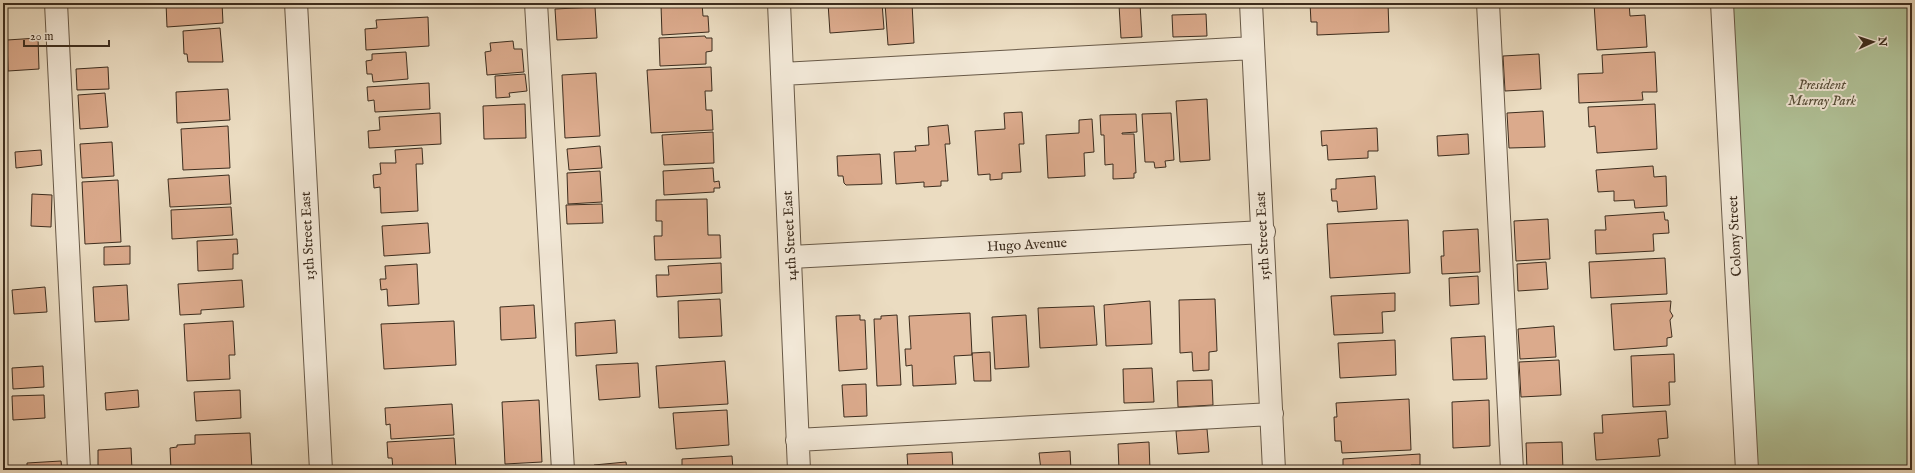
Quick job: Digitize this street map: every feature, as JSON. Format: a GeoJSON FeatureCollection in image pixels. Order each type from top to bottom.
{"type":"FeatureCollection","features":[{"type":"Feature","properties":{"kind":"street"},"geometry":{"type":"LineString","coordinates":[[56,3],[79,470]]}},
{"type":"Feature","properties":{"kind":"street","name":"13th Street East"},"geometry":{"type":"LineString","coordinates":[[296,3],[321,470]]}},
{"type":"Feature","properties":{"kind":"street"},"geometry":{"type":"LineString","coordinates":[[536,3],[563,470]]}},
{"type":"Feature","properties":{"kind":"street","name":"14th Street East"},"geometry":{"type":"LineString","coordinates":[[779,3],[799,470]]}},
{"type":"Feature","properties":{"kind":"street","name":"15th Street East"},"geometry":{"type":"LineString","coordinates":[[1251,3],[1264,232],[1274,470]]}},
{"type":"Feature","properties":{"kind":"street"},"geometry":{"type":"LineString","coordinates":[[1488,3],[1512,470]]}},
{"type":"Feature","properties":{"kind":"street","name":"Colony Street"},"geometry":{"type":"LineString","coordinates":[[1722,3],[1747,470]]}},
{"type":"Feature","properties":{"kind":"street"},"geometry":{"type":"LineString","coordinates":[[782,74],[1253,48]]}},
{"type":"Feature","properties":{"kind":"street","name":"Hugo Avenue"},"geometry":{"type":"LineString","coordinates":[[791,257],[1264,232]]}},
{"type":"Feature","properties":{"kind":"street"},"geometry":{"type":"LineString","coordinates":[[797,440],[1272,414]]}},
{"type":"Feature","properties":{"kind":"green space","name":"President Murray Park"},"geometry":{"type":"Polygon","coordinates":[[[1728,3],[1912,3],[1912,470],[1752,470],[1728,3]]]}},
{"type":"Feature","properties":{"kind":"building"},"geometry":{"type":"Polygon","coordinates":[[[166,3],[222,3],[223,23],[167,27],[166,3]]]}},
{"type":"Feature","properties":{"kind":"building"},"geometry":{"type":"Polygon","coordinates":[[[368,3],[407,3],[407,5],[368,7],[368,3]]]}},
{"type":"Feature","properties":{"kind":"building"},"geometry":{"type":"Polygon","coordinates":[[[550,3],[584,3],[584,5],[550,7],[550,3]]]}},
{"type":"Feature","properties":{"kind":"building"},"geometry":{"type":"Polygon","coordinates":[[[702,3],[703,16],[708,16],[709,32],[662,35],[661,5],[702,3]]]}},
{"type":"Feature","properties":{"kind":"building"},"geometry":{"type":"Polygon","coordinates":[[[828,3],[882,3],[884,29],[830,33],[828,3]]]}},
{"type":"Feature","properties":{"kind":"building"},"geometry":{"type":"Polygon","coordinates":[[[885,3],[912,3],[914,43],[888,45],[885,3]]]}},
{"type":"Feature","properties":{"kind":"building"},"geometry":{"type":"Polygon","coordinates":[[[1310,3],[1388,3],[1389,32],[1317,35],[1317,22],[1311,22],[1310,3]]]}},
{"type":"Feature","properties":{"kind":"building"},"geometry":{"type":"Polygon","coordinates":[[[1594,3],[1629,3],[1630,16],[1645,15],[1647,47],[1597,50],[1594,3]]]}},
{"type":"Feature","properties":{"kind":"building"},"geometry":{"type":"Polygon","coordinates":[[[1140,4],[1142,37],[1121,38],[1119,5],[1140,4]]]}},
{"type":"Feature","properties":{"kind":"building"},"geometry":{"type":"Polygon","coordinates":[[[595,7],[597,38],[557,40],[555,9],[595,7]]]}},
{"type":"Feature","properties":{"kind":"building"},"geometry":{"type":"Polygon","coordinates":[[[1206,14],[1207,36],[1173,37],[1172,15],[1206,14]]]}},
{"type":"Feature","properties":{"kind":"building"},"geometry":{"type":"Polygon","coordinates":[[[428,17],[429,46],[366,50],[365,29],[377,28],[376,20],[428,17]]]}},
{"type":"Feature","properties":{"kind":"building"},"geometry":{"type":"Polygon","coordinates":[[[220,28],[223,62],[188,62],[187,54],[184,54],[183,31],[220,28]]]}},
{"type":"Feature","properties":{"kind":"building"},"geometry":{"type":"Polygon","coordinates":[[[705,36],[706,38],[712,38],[712,51],[706,52],[706,64],[660,66],[659,38],[705,36]]]}},
{"type":"Feature","properties":{"kind":"building"},"geometry":{"type":"Polygon","coordinates":[[[38,38],[39,69],[8,71],[7,40],[38,38]]]}},
{"type":"Feature","properties":{"kind":"building"},"geometry":{"type":"Polygon","coordinates":[[[513,41],[514,49],[522,49],[524,72],[487,75],[485,52],[491,51],[490,43],[513,41]]]}},
{"type":"Feature","properties":{"kind":"building"},"geometry":{"type":"Polygon","coordinates":[[[406,52],[408,79],[373,82],[372,74],[367,74],[366,61],[372,60],[372,54],[406,52]]]}},
{"type":"Feature","properties":{"kind":"building"},"geometry":{"type":"Polygon","coordinates":[[[1655,52],[1657,92],[1642,92],[1643,100],[1579,103],[1578,74],[1603,73],[1602,55],[1655,52]]]}},
{"type":"Feature","properties":{"kind":"building"},"geometry":{"type":"Polygon","coordinates":[[[1539,54],[1541,89],[1505,91],[1503,56],[1539,54]]]}},
{"type":"Feature","properties":{"kind":"building"},"geometry":{"type":"Polygon","coordinates":[[[108,67],[109,89],[77,90],[76,69],[108,67]]]}},
{"type":"Feature","properties":{"kind":"building"},"geometry":{"type":"Polygon","coordinates":[[[711,67],[712,91],[705,91],[706,110],[712,110],[713,130],[651,133],[647,70],[711,67]]]}},
{"type":"Feature","properties":{"kind":"building"},"geometry":{"type":"Polygon","coordinates":[[[596,73],[600,136],[565,138],[562,75],[596,73]]]}},
{"type":"Feature","properties":{"kind":"building"},"geometry":{"type":"Polygon","coordinates":[[[525,74],[527,91],[509,93],[510,97],[496,98],[495,76],[525,74]]]}},
{"type":"Feature","properties":{"kind":"building"},"geometry":{"type":"Polygon","coordinates":[[[429,83],[430,109],[375,112],[374,100],[368,101],[367,87],[429,83]]]}},
{"type":"Feature","properties":{"kind":"building"},"geometry":{"type":"Polygon","coordinates":[[[228,89],[230,120],[177,123],[176,92],[228,89]]]}},
{"type":"Feature","properties":{"kind":"building"},"geometry":{"type":"Polygon","coordinates":[[[105,93],[108,127],[80,129],[78,95],[105,93]]]}},
{"type":"Feature","properties":{"kind":"building"},"geometry":{"type":"Polygon","coordinates":[[[1207,99],[1210,160],[1180,162],[1176,101],[1207,99]]]}},
{"type":"Feature","properties":{"kind":"building"},"geometry":{"type":"Polygon","coordinates":[[[525,104],[526,138],[484,139],[483,106],[525,104]]]}},
{"type":"Feature","properties":{"kind":"building"},"geometry":{"type":"Polygon","coordinates":[[[1655,104],[1657,149],[1597,153],[1595,126],[1589,127],[1588,107],[1655,104]]]}},
{"type":"Feature","properties":{"kind":"building"},"geometry":{"type":"Polygon","coordinates":[[[1543,111],[1545,147],[1509,148],[1507,113],[1543,111]]]}},
{"type":"Feature","properties":{"kind":"building"},"geometry":{"type":"Polygon","coordinates":[[[1022,112],[1024,144],[1019,144],[1021,172],[1002,173],[1002,179],[990,180],[990,174],[978,175],[975,131],[1005,129],[1004,113],[1022,112]]]}},
{"type":"Feature","properties":{"kind":"building"},"geometry":{"type":"Polygon","coordinates":[[[440,113],[441,144],[369,148],[368,131],[380,130],[379,117],[440,113]]]}},
{"type":"Feature","properties":{"kind":"building"},"geometry":{"type":"Polygon","coordinates":[[[1171,113],[1174,160],[1165,161],[1166,167],[1155,168],[1154,162],[1145,162],[1142,114],[1171,113]]]}},
{"type":"Feature","properties":{"kind":"building"},"geometry":{"type":"Polygon","coordinates":[[[1136,114],[1137,132],[1122,134],[1134,134],[1136,173],[1134,173],[1134,178],[1113,179],[1113,164],[1105,165],[1104,135],[1101,135],[1100,115],[1136,114]]]}},
{"type":"Feature","properties":{"kind":"building"},"geometry":{"type":"Polygon","coordinates":[[[1092,119],[1094,152],[1084,153],[1085,176],[1048,178],[1046,135],[1079,133],[1079,120],[1092,119]]]}},
{"type":"Feature","properties":{"kind":"building"},"geometry":{"type":"Polygon","coordinates":[[[948,125],[950,144],[945,144],[948,181],[941,181],[941,186],[924,187],[924,182],[896,184],[894,152],[916,151],[915,146],[929,145],[928,127],[948,125]]]}},
{"type":"Feature","properties":{"kind":"building"},"geometry":{"type":"Polygon","coordinates":[[[228,126],[230,168],[183,170],[181,129],[228,126]]]}},
{"type":"Feature","properties":{"kind":"building"},"geometry":{"type":"Polygon","coordinates":[[[1377,128],[1378,151],[1368,151],[1368,158],[1328,160],[1327,145],[1322,146],[1321,131],[1377,128]]]}},
{"type":"Feature","properties":{"kind":"building"},"geometry":{"type":"Polygon","coordinates":[[[713,132],[714,163],[664,165],[662,135],[713,132]]]}},
{"type":"Feature","properties":{"kind":"building"},"geometry":{"type":"Polygon","coordinates":[[[1468,134],[1469,154],[1438,156],[1437,136],[1468,134]]]}},
{"type":"Feature","properties":{"kind":"building"},"geometry":{"type":"Polygon","coordinates":[[[112,142],[114,176],[82,178],[80,144],[112,142]]]}},
{"type":"Feature","properties":{"kind":"building"},"geometry":{"type":"Polygon","coordinates":[[[600,146],[602,168],[569,170],[567,149],[600,146]]]}},
{"type":"Feature","properties":{"kind":"building"},"geometry":{"type":"Polygon","coordinates":[[[422,148],[423,164],[416,164],[418,211],[381,213],[380,187],[374,188],[373,175],[381,174],[380,163],[396,163],[395,150],[422,148]]]}},
{"type":"Feature","properties":{"kind":"building"},"geometry":{"type":"Polygon","coordinates":[[[41,150],[42,165],[16,168],[15,152],[41,150]]]}},
{"type":"Feature","properties":{"kind":"building"},"geometry":{"type":"Polygon","coordinates":[[[880,154],[882,184],[846,185],[844,183],[843,176],[838,176],[837,156],[880,154]]]}},
{"type":"Feature","properties":{"kind":"building"},"geometry":{"type":"Polygon","coordinates":[[[1653,166],[1654,177],[1666,176],[1667,206],[1635,208],[1634,200],[1614,201],[1614,191],[1598,192],[1596,170],[1653,166]]]}},
{"type":"Feature","properties":{"kind":"building"},"geometry":{"type":"Polygon","coordinates":[[[713,168],[714,182],[719,181],[720,188],[714,188],[714,192],[664,195],[663,171],[713,168]]]}},
{"type":"Feature","properties":{"kind":"building"},"geometry":{"type":"Polygon","coordinates":[[[600,171],[602,202],[568,204],[567,173],[600,171]]]}},
{"type":"Feature","properties":{"kind":"building"},"geometry":{"type":"Polygon","coordinates":[[[229,175],[231,204],[170,207],[168,179],[229,175]]]}},
{"type":"Feature","properties":{"kind":"building"},"geometry":{"type":"Polygon","coordinates":[[[1375,176],[1377,209],[1338,212],[1337,201],[1332,201],[1331,189],[1336,189],[1336,179],[1375,176]]]}},
{"type":"Feature","properties":{"kind":"building"},"geometry":{"type":"Polygon","coordinates":[[[118,180],[121,242],[85,244],[82,182],[118,180]]]}},
{"type":"Feature","properties":{"kind":"building"},"geometry":{"type":"Polygon","coordinates":[[[32,194],[52,195],[51,227],[31,226],[32,194]]]}},
{"type":"Feature","properties":{"kind":"building"},"geometry":{"type":"Polygon","coordinates":[[[707,199],[708,235],[720,235],[721,258],[655,260],[654,236],[662,236],[662,221],[656,221],[656,200],[707,199]]]}},
{"type":"Feature","properties":{"kind":"building"},"geometry":{"type":"Polygon","coordinates":[[[602,204],[603,223],[567,224],[566,205],[602,204]]]}},
{"type":"Feature","properties":{"kind":"building"},"geometry":{"type":"Polygon","coordinates":[[[231,207],[233,235],[172,239],[171,210],[231,207]]]}},
{"type":"Feature","properties":{"kind":"building"},"geometry":{"type":"Polygon","coordinates":[[[1664,212],[1665,220],[1668,220],[1669,233],[1653,234],[1654,251],[1596,254],[1595,230],[1606,230],[1605,216],[1664,212]]]}},
{"type":"Feature","properties":{"kind":"building"},"geometry":{"type":"Polygon","coordinates":[[[1548,219],[1550,259],[1516,261],[1514,221],[1548,219]]]}},
{"type":"Feature","properties":{"kind":"building"},"geometry":{"type":"Polygon","coordinates":[[[1408,220],[1410,273],[1330,278],[1327,224],[1408,220]]]}},
{"type":"Feature","properties":{"kind":"building"},"geometry":{"type":"Polygon","coordinates":[[[428,223],[430,253],[384,256],[382,226],[428,223]]]}},
{"type":"Feature","properties":{"kind":"building"},"geometry":{"type":"Polygon","coordinates":[[[1478,229],[1480,272],[1442,274],[1441,256],[1444,256],[1443,231],[1478,229]]]}},
{"type":"Feature","properties":{"kind":"building"},"geometry":{"type":"Polygon","coordinates":[[[237,239],[238,254],[233,254],[233,269],[198,271],[197,241],[237,239]]]}},
{"type":"Feature","properties":{"kind":"building"},"geometry":{"type":"Polygon","coordinates":[[[130,246],[130,264],[104,265],[104,247],[130,246]]]}},
{"type":"Feature","properties":{"kind":"building"},"geometry":{"type":"Polygon","coordinates":[[[1665,258],[1667,294],[1591,298],[1589,262],[1665,258]]]}},
{"type":"Feature","properties":{"kind":"building"},"geometry":{"type":"Polygon","coordinates":[[[1546,262],[1548,289],[1518,291],[1517,264],[1546,262]]]}},
{"type":"Feature","properties":{"kind":"building"},"geometry":{"type":"Polygon","coordinates":[[[721,263],[722,293],[657,297],[656,275],[669,275],[668,266],[721,263]]]}},
{"type":"Feature","properties":{"kind":"building"},"geometry":{"type":"Polygon","coordinates":[[[417,264],[419,304],[388,306],[387,289],[381,290],[380,279],[386,279],[385,266],[417,264]]]}},
{"type":"Feature","properties":{"kind":"building"},"geometry":{"type":"Polygon","coordinates":[[[1478,276],[1479,304],[1450,306],[1449,278],[1478,276]]]}},
{"type":"Feature","properties":{"kind":"building"},"geometry":{"type":"Polygon","coordinates":[[[242,280],[244,307],[201,310],[201,314],[180,315],[178,284],[242,280]]]}},
{"type":"Feature","properties":{"kind":"building"},"geometry":{"type":"Polygon","coordinates":[[[127,285],[129,320],[95,322],[93,287],[127,285]]]}},
{"type":"Feature","properties":{"kind":"building"},"geometry":{"type":"Polygon","coordinates":[[[45,287],[47,312],[14,314],[12,290],[45,287]]]}},
{"type":"Feature","properties":{"kind":"building"},"geometry":{"type":"Polygon","coordinates":[[[1395,293],[1395,311],[1382,312],[1383,333],[1334,335],[1331,296],[1395,293]]]}},
{"type":"Feature","properties":{"kind":"building"},"geometry":{"type":"Polygon","coordinates":[[[720,299],[722,336],[679,338],[678,301],[720,299]]]}},
{"type":"Feature","properties":{"kind":"building"},"geometry":{"type":"Polygon","coordinates":[[[1215,299],[1217,351],[1209,352],[1209,370],[1193,371],[1192,352],[1180,353],[1179,300],[1215,299]]]}},
{"type":"Feature","properties":{"kind":"building"},"geometry":{"type":"Polygon","coordinates":[[[1150,301],[1152,344],[1106,346],[1104,305],[1150,301]]]}},
{"type":"Feature","properties":{"kind":"building"},"geometry":{"type":"Polygon","coordinates":[[[1671,301],[1670,311],[1673,316],[1670,320],[1672,337],[1667,338],[1667,346],[1614,350],[1611,304],[1671,301]]]}},
{"type":"Feature","properties":{"kind":"building"},"geometry":{"type":"Polygon","coordinates":[[[534,305],[536,338],[501,340],[500,307],[534,305]]]}},
{"type":"Feature","properties":{"kind":"building"},"geometry":{"type":"Polygon","coordinates":[[[1094,306],[1097,345],[1040,348],[1038,308],[1094,306]]]}},
{"type":"Feature","properties":{"kind":"building"},"geometry":{"type":"Polygon","coordinates":[[[970,313],[972,355],[954,356],[956,384],[913,386],[912,365],[906,366],[905,349],[911,349],[909,316],[970,313]]]}},
{"type":"Feature","properties":{"kind":"building"},"geometry":{"type":"Polygon","coordinates":[[[860,315],[860,320],[865,320],[867,369],[839,371],[836,316],[860,315]]]}},
{"type":"Feature","properties":{"kind":"building"},"geometry":{"type":"Polygon","coordinates":[[[897,315],[901,385],[877,386],[874,319],[881,319],[881,316],[897,315]]]}},
{"type":"Feature","properties":{"kind":"building"},"geometry":{"type":"Polygon","coordinates":[[[1026,315],[1029,367],[995,369],[992,317],[1026,315]]]}},
{"type":"Feature","properties":{"kind":"building"},"geometry":{"type":"Polygon","coordinates":[[[615,320],[617,353],[576,356],[575,323],[615,320]]]}},
{"type":"Feature","properties":{"kind":"building"},"geometry":{"type":"Polygon","coordinates":[[[233,321],[235,355],[229,355],[230,379],[187,381],[184,324],[233,321]]]}},
{"type":"Feature","properties":{"kind":"building"},"geometry":{"type":"Polygon","coordinates":[[[454,321],[456,365],[384,369],[381,324],[454,321]]]}},
{"type":"Feature","properties":{"kind":"building"},"geometry":{"type":"Polygon","coordinates":[[[1554,326],[1556,357],[1520,359],[1518,329],[1554,326]]]}},
{"type":"Feature","properties":{"kind":"building"},"geometry":{"type":"Polygon","coordinates":[[[1485,336],[1487,379],[1453,380],[1451,338],[1485,336]]]}},
{"type":"Feature","properties":{"kind":"building"},"geometry":{"type":"Polygon","coordinates":[[[1395,340],[1396,375],[1340,378],[1338,343],[1395,340]]]}},
{"type":"Feature","properties":{"kind":"building"},"geometry":{"type":"Polygon","coordinates":[[[990,352],[991,381],[974,381],[972,353],[990,352]]]}},
{"type":"Feature","properties":{"kind":"building"},"geometry":{"type":"Polygon","coordinates":[[[1674,354],[1675,382],[1669,382],[1670,405],[1633,407],[1631,356],[1674,354]]]}},
{"type":"Feature","properties":{"kind":"building"},"geometry":{"type":"Polygon","coordinates":[[[1559,360],[1561,395],[1521,397],[1519,362],[1559,360]]]}},
{"type":"Feature","properties":{"kind":"building"},"geometry":{"type":"Polygon","coordinates":[[[725,361],[728,404],[659,408],[656,366],[725,361]]]}},
{"type":"Feature","properties":{"kind":"building"},"geometry":{"type":"Polygon","coordinates":[[[638,363],[640,397],[599,400],[596,365],[638,363]]]}},
{"type":"Feature","properties":{"kind":"building"},"geometry":{"type":"Polygon","coordinates":[[[43,366],[44,387],[13,389],[12,368],[43,366]]]}},
{"type":"Feature","properties":{"kind":"building"},"geometry":{"type":"Polygon","coordinates":[[[1152,368],[1154,402],[1124,403],[1123,369],[1152,368]]]}},
{"type":"Feature","properties":{"kind":"building"},"geometry":{"type":"Polygon","coordinates":[[[1212,380],[1213,405],[1178,407],[1177,381],[1212,380]]]}},
{"type":"Feature","properties":{"kind":"building"},"geometry":{"type":"Polygon","coordinates":[[[866,384],[867,416],[844,417],[842,385],[866,384]]]}},
{"type":"Feature","properties":{"kind":"building"},"geometry":{"type":"Polygon","coordinates":[[[138,390],[139,407],[106,410],[105,393],[138,390]]]}},
{"type":"Feature","properties":{"kind":"building"},"geometry":{"type":"Polygon","coordinates":[[[240,390],[241,418],[196,421],[194,392],[240,390]]]}},
{"type":"Feature","properties":{"kind":"building"},"geometry":{"type":"Polygon","coordinates":[[[44,395],[45,418],[13,420],[12,396],[44,395]]]}},
{"type":"Feature","properties":{"kind":"building"},"geometry":{"type":"Polygon","coordinates":[[[1409,399],[1411,450],[1342,453],[1341,441],[1335,441],[1334,417],[1337,417],[1336,403],[1409,399]]]}},
{"type":"Feature","properties":{"kind":"building"},"geometry":{"type":"Polygon","coordinates":[[[539,400],[542,462],[505,464],[502,402],[539,400]]]}},
{"type":"Feature","properties":{"kind":"building"},"geometry":{"type":"Polygon","coordinates":[[[1489,400],[1490,446],[1453,448],[1452,402],[1489,400]]]}},
{"type":"Feature","properties":{"kind":"building"},"geometry":{"type":"Polygon","coordinates":[[[452,404],[454,435],[391,439],[390,424],[386,425],[385,408],[452,404]]]}},
{"type":"Feature","properties":{"kind":"building"},"geometry":{"type":"Polygon","coordinates":[[[727,410],[729,445],[676,449],[673,413],[727,410]]]}},
{"type":"Feature","properties":{"kind":"building"},"geometry":{"type":"Polygon","coordinates":[[[1666,411],[1668,438],[1658,439],[1660,456],[1596,460],[1594,433],[1603,433],[1602,415],[1666,411]]]}},
{"type":"Feature","properties":{"kind":"building"},"geometry":{"type":"Polygon","coordinates":[[[1207,429],[1209,452],[1178,454],[1176,431],[1207,429]]]}},
{"type":"Feature","properties":{"kind":"building"},"geometry":{"type":"Polygon","coordinates":[[[250,433],[252,470],[171,470],[170,448],[177,447],[177,445],[195,444],[195,435],[250,433]]]}},
{"type":"Feature","properties":{"kind":"building"},"geometry":{"type":"Polygon","coordinates":[[[454,438],[456,469],[393,470],[392,458],[388,458],[387,442],[454,438]]]}},
{"type":"Feature","properties":{"kind":"building"},"geometry":{"type":"Polygon","coordinates":[[[1149,442],[1150,470],[1119,470],[1118,444],[1149,442]]]}},
{"type":"Feature","properties":{"kind":"building"},"geometry":{"type":"Polygon","coordinates":[[[1562,442],[1563,470],[1527,470],[1526,443],[1562,442]]]}},
{"type":"Feature","properties":{"kind":"building"},"geometry":{"type":"Polygon","coordinates":[[[131,448],[132,470],[98,470],[98,450],[131,448]]]}},
{"type":"Feature","properties":{"kind":"building"},"geometry":{"type":"Polygon","coordinates":[[[1070,451],[1071,470],[1041,470],[1039,453],[1070,451]]]}},
{"type":"Feature","properties":{"kind":"building"},"geometry":{"type":"Polygon","coordinates":[[[952,452],[953,470],[908,470],[907,454],[952,452]]]}},
{"type":"Feature","properties":{"kind":"building"},"geometry":{"type":"Polygon","coordinates":[[[1420,454],[1420,465],[1411,465],[1411,470],[1343,470],[1343,459],[1420,454]]]}},
{"type":"Feature","properties":{"kind":"building"},"geometry":{"type":"Polygon","coordinates":[[[732,456],[733,470],[682,470],[682,459],[732,456]]]}},
{"type":"Feature","properties":{"kind":"building"},"geometry":{"type":"Polygon","coordinates":[[[61,461],[62,470],[27,470],[27,463],[61,461]]]}},
{"type":"Feature","properties":{"kind":"building"},"geometry":{"type":"Polygon","coordinates":[[[626,462],[627,470],[595,470],[594,465],[626,462]]]}}]}
